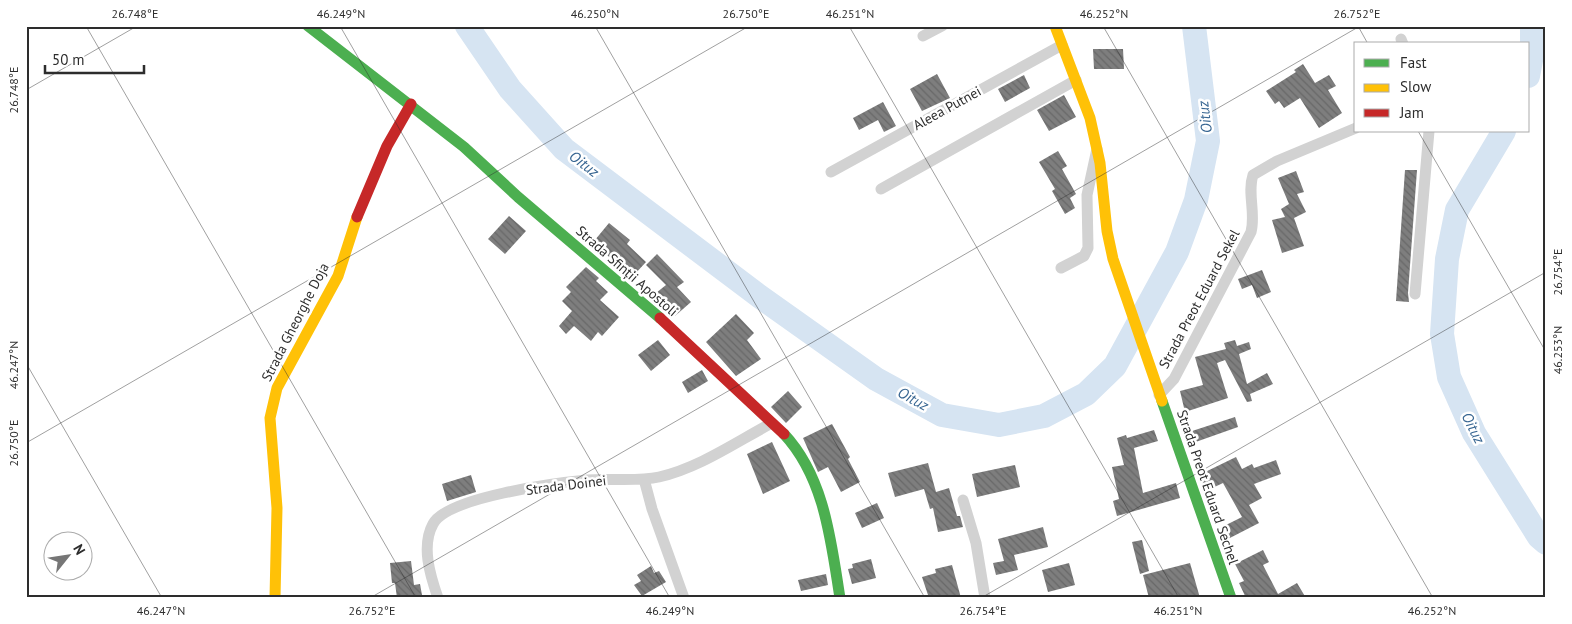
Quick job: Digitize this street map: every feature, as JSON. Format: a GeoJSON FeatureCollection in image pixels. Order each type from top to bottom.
{"type":"FeatureCollection","features":[{"type":"Feature","properties":{"kind":"street","name":"Strada Sfinții Apostoli"},"geometry":{"type":"LineString","coordinates":[[308,26],[411,104],[637,297],[772,422],[797,452],[822,503],[828,524],[840,598]]}},
{"type":"Feature","properties":{"kind":"street"},"geometry":{"type":"LineString","coordinates":[[923,36],[942,26]]}},
{"type":"Feature","properties":{"kind":"street","name":"Strada Preot Eduard Sekel"},"geometry":{"type":"LineString","coordinates":[[1055,26],[1088,111],[1098,148],[1102,175],[1104,221],[1113,259],[1158,390],[1174,379],[1251,232],[1254,215],[1251,181],[1253,175],[1272,164],[1354,129]]}},
{"type":"Feature","properties":{"kind":"street","name":"Aleea Putnei"},"geometry":{"type":"LineString","coordinates":[[831,172],[1062,45]]}},
{"type":"Feature","properties":{"kind":"street"},"geometry":{"type":"LineString","coordinates":[[882,189],[1076,80]]}},
{"type":"Feature","properties":{"kind":"street","name":"Strada Gheorghe Doja"},"geometry":{"type":"LineString","coordinates":[[275,598],[277,508],[270,418],[272,405],[277,388],[338,276],[363,199],[387,146],[411,104]]}},
{"type":"Feature","properties":{"kind":"street"},"geometry":{"type":"LineString","coordinates":[[1415,294],[1429,132]]}},
{"type":"Feature","properties":{"kind":"street"},"geometry":{"type":"LineString","coordinates":[[1061,268],[1084,256],[1088,248],[1087,195],[1098,148]]}},
{"type":"Feature","properties":{"kind":"street","name":"Strada Preot Eduard Sechel"},"geometry":{"type":"LineString","coordinates":[[1158,390],[1231,598]]}},
{"type":"Feature","properties":{"kind":"street","name":"Strada Doinei"},"geometry":{"type":"LineString","coordinates":[[438,598],[428,557],[427,539],[433,523],[443,512],[468,502],[530,488],[586,480],[644,479],[674,473],[692,466],[772,422]]}},
{"type":"Feature","properties":{"kind":"street"},"geometry":{"type":"LineString","coordinates":[[644,479],[652,509],[684,598]]}},
{"type":"Feature","properties":{"kind":"street"},"geometry":{"type":"LineString","coordinates":[[963,500],[976,543],[985,598]]}},
{"type":"Feature","properties":{"kind":"building"},"geometry":{"type":"Polygon","coordinates":[[[1093,49],[1123,49],[1124,69],[1094,69],[1093,49]]]}},
{"type":"Feature","properties":{"kind":"building"},"geometry":{"type":"Polygon","coordinates":[[[1303,64],[1315,83],[1329,75],[1336,86],[1328,90],[1342,113],[1319,128],[1300,98],[1284,108],[1279,101],[1275,104],[1266,91],[1296,72],[1294,70],[1303,64]]]}},
{"type":"Feature","properties":{"kind":"building"},"geometry":{"type":"Polygon","coordinates":[[[937,74],[950,98],[922,111],[910,89],[937,74]]]}},
{"type":"Feature","properties":{"kind":"building"},"geometry":{"type":"Polygon","coordinates":[[[1024,75],[1030,88],[1005,102],[998,89],[1024,75]]]}},
{"type":"Feature","properties":{"kind":"building"},"geometry":{"type":"Polygon","coordinates":[[[1064,95],[1076,117],[1049,131],[1037,110],[1064,95]]]}},
{"type":"Feature","properties":{"kind":"building"},"geometry":{"type":"Polygon","coordinates":[[[883,102],[896,126],[884,132],[878,120],[859,130],[853,118],[883,102]]]}},
{"type":"Feature","properties":{"kind":"building"},"geometry":{"type":"Polygon","coordinates":[[[1058,151],[1067,166],[1062,169],[1076,194],[1070,198],[1075,208],[1065,214],[1052,191],[1055,189],[1039,162],[1058,151]]]}},
{"type":"Feature","properties":{"kind":"building"},"geometry":{"type":"Polygon","coordinates":[[[1405,170],[1417,170],[1408,293],[1409,302],[1396,301],[1405,170]]]}},
{"type":"Feature","properties":{"kind":"building"},"geometry":{"type":"Polygon","coordinates":[[[1296,171],[1304,192],[1297,194],[1306,212],[1294,218],[1304,246],[1282,253],[1272,220],[1285,217],[1281,209],[1289,204],[1278,178],[1296,171]]]}},
{"type":"Feature","properties":{"kind":"building"},"geometry":{"type":"Polygon","coordinates":[[[509,216],[526,231],[505,254],[488,239],[509,216]]]}},
{"type":"Feature","properties":{"kind":"building"},"geometry":{"type":"Polygon","coordinates":[[[609,223],[630,240],[627,244],[646,262],[634,275],[632,273],[629,276],[604,252],[602,255],[590,246],[609,223]]]}},
{"type":"Feature","properties":{"kind":"building"},"geometry":{"type":"Polygon","coordinates":[[[657,254],[684,282],[677,287],[691,302],[675,316],[656,293],[666,285],[646,265],[657,254]]]}},
{"type":"Feature","properties":{"kind":"building"},"geometry":{"type":"Polygon","coordinates":[[[586,267],[599,278],[596,281],[608,292],[600,300],[619,317],[602,336],[598,332],[591,341],[574,326],[566,334],[559,326],[572,311],[562,301],[571,292],[566,287],[586,267]]]}},
{"type":"Feature","properties":{"kind":"building"},"geometry":{"type":"Polygon","coordinates":[[[1262,270],[1271,292],[1257,298],[1252,285],[1242,289],[1238,279],[1262,270]]]}},
{"type":"Feature","properties":{"kind":"building"},"geometry":{"type":"Polygon","coordinates":[[[736,314],[754,333],[747,340],[761,359],[736,376],[706,342],[736,314]]]}},
{"type":"Feature","properties":{"kind":"building"},"geometry":{"type":"Polygon","coordinates":[[[658,340],[670,355],[651,371],[638,355],[658,340]]]}},
{"type":"Feature","properties":{"kind":"building"},"geometry":{"type":"Polygon","coordinates":[[[1235,340],[1237,346],[1249,342],[1251,349],[1239,354],[1247,384],[1267,373],[1273,384],[1250,394],[1252,401],[1247,402],[1225,360],[1217,363],[1228,398],[1185,412],[1180,391],[1203,385],[1195,357],[1226,349],[1224,343],[1235,340]]]}},
{"type":"Feature","properties":{"kind":"building"},"geometry":{"type":"Polygon","coordinates":[[[702,370],[708,381],[688,393],[682,382],[702,370]]]}},
{"type":"Feature","properties":{"kind":"building"},"geometry":{"type":"Polygon","coordinates":[[[788,391],[802,407],[786,423],[771,407],[788,391]]]}},
{"type":"Feature","properties":{"kind":"building"},"geometry":{"type":"Polygon","coordinates":[[[1235,417],[1238,427],[1190,444],[1186,433],[1235,417]]]}},
{"type":"Feature","properties":{"kind":"building"},"geometry":{"type":"Polygon","coordinates":[[[832,424],[850,457],[848,459],[860,482],[841,492],[828,467],[818,472],[803,438],[832,424]]]}},
{"type":"Feature","properties":{"kind":"building"},"geometry":{"type":"Polygon","coordinates":[[[1154,430],[1158,441],[1134,448],[1143,493],[1176,483],[1180,498],[1117,516],[1113,501],[1119,499],[1112,467],[1124,465],[1117,438],[1126,435],[1127,438],[1154,430]]]}},
{"type":"Feature","properties":{"kind":"building"},"geometry":{"type":"Polygon","coordinates":[[[772,442],[790,481],[763,494],[747,454],[772,442]]]}},
{"type":"Feature","properties":{"kind":"building"},"geometry":{"type":"Polygon","coordinates":[[[1236,457],[1242,469],[1252,464],[1254,468],[1276,460],[1281,474],[1254,484],[1262,498],[1249,505],[1259,523],[1224,541],[1218,529],[1242,517],[1223,483],[1206,491],[1199,475],[1236,457]]]}},
{"type":"Feature","properties":{"kind":"building"},"geometry":{"type":"Polygon","coordinates":[[[928,463],[936,492],[949,488],[957,516],[960,516],[963,527],[938,532],[933,508],[930,509],[924,489],[895,497],[888,473],[928,463]]]}},
{"type":"Feature","properties":{"kind":"building"},"geometry":{"type":"Polygon","coordinates":[[[1015,465],[1020,487],[977,497],[972,474],[1015,465]]]}},
{"type":"Feature","properties":{"kind":"building"},"geometry":{"type":"Polygon","coordinates":[[[471,475],[476,492],[447,501],[442,484],[471,475]]]}},
{"type":"Feature","properties":{"kind":"building"},"geometry":{"type":"Polygon","coordinates":[[[877,503],[884,518],[862,528],[855,513],[877,503]]]}},
{"type":"Feature","properties":{"kind":"building"},"geometry":{"type":"Polygon","coordinates":[[[1043,527],[1048,547],[1014,555],[1018,570],[996,575],[993,563],[1004,561],[998,539],[1043,527]]]}},
{"type":"Feature","properties":{"kind":"building"},"geometry":{"type":"Polygon","coordinates":[[[1142,540],[1149,571],[1140,574],[1132,542],[1142,540]]]}},
{"type":"Feature","properties":{"kind":"building"},"geometry":{"type":"Polygon","coordinates":[[[1263,550],[1269,562],[1263,565],[1278,594],[1297,583],[1306,598],[1246,598],[1239,583],[1244,581],[1235,564],[1263,550]]]}},
{"type":"Feature","properties":{"kind":"building"},"geometry":{"type":"Polygon","coordinates":[[[871,559],[876,578],[852,584],[848,569],[853,568],[852,564],[871,559]]]}},
{"type":"Feature","properties":{"kind":"building"},"geometry":{"type":"Polygon","coordinates":[[[411,561],[414,585],[420,584],[422,595],[397,598],[395,583],[392,583],[390,563],[411,561]]]}},
{"type":"Feature","properties":{"kind":"building"},"geometry":{"type":"Polygon","coordinates":[[[1069,563],[1075,585],[1048,592],[1042,570],[1069,563]]]}},
{"type":"Feature","properties":{"kind":"building"},"geometry":{"type":"Polygon","coordinates":[[[1190,563],[1200,598],[1149,598],[1143,575],[1190,563]]]}},
{"type":"Feature","properties":{"kind":"building"},"geometry":{"type":"Polygon","coordinates":[[[952,565],[961,598],[929,598],[922,577],[936,573],[935,569],[952,565]]]}},
{"type":"Feature","properties":{"kind":"building"},"geometry":{"type":"Polygon","coordinates":[[[651,566],[654,573],[659,571],[666,582],[642,596],[634,585],[641,581],[637,575],[651,566]]]}},
{"type":"Feature","properties":{"kind":"building"},"geometry":{"type":"Polygon","coordinates":[[[826,574],[828,585],[801,591],[798,580],[826,574]]]}},
{"type":"Feature","properties":{"kind":"waterway","name":"Oituz"},"geometry":{"type":"LineString","coordinates":[[467,26],[510,89],[564,149],[759,296],[876,379],[942,415],[999,425],[1044,416],[1086,394],[1115,366],[1177,252],[1196,200],[1208,141],[1194,26]]}},
{"type":"Feature","properties":{"kind":"waterway","name":"Oituz"},"geometry":{"type":"LineString","coordinates":[[1530,66],[1532,26]]}},
{"type":"Feature","properties":{"kind":"waterway","name":"Oituz"},"geometry":{"type":"LineString","coordinates":[[1503,132],[1457,210],[1447,259],[1442,334],[1449,377],[1474,433],[1539,537],[1546,543]]}},
{"type":"Feature","properties":{"kind":"traffic: fast"},"geometry":{"type":"LineString","coordinates":[[308,26],[464,147],[518,197],[660,318]]}},
{"type":"Feature","properties":{"kind":"traffic: fast"},"geometry":{"type":"LineString","coordinates":[[1162,401],[1231,598]]}},
{"type":"Feature","properties":{"kind":"traffic: fast"},"geometry":{"type":"LineString","coordinates":[[784,434],[798,451],[809,470],[817,490],[829,533],[840,598]]}},
{"type":"Feature","properties":{"kind":"traffic: slow"},"geometry":{"type":"LineString","coordinates":[[1055,26],[1090,118],[1100,163],[1107,231],[1113,259],[1162,401]]}},
{"type":"Feature","properties":{"kind":"traffic: slow"},"geometry":{"type":"LineString","coordinates":[[275,598],[277,508],[270,418],[277,388],[338,276],[357,217]]}},
{"type":"Feature","properties":{"kind":"traffic: jam"},"geometry":{"type":"LineString","coordinates":[[357,217],[387,146],[411,104]]}},
{"type":"Feature","properties":{"kind":"traffic: jam"},"geometry":{"type":"LineString","coordinates":[[660,318],[784,434]]}}]}
